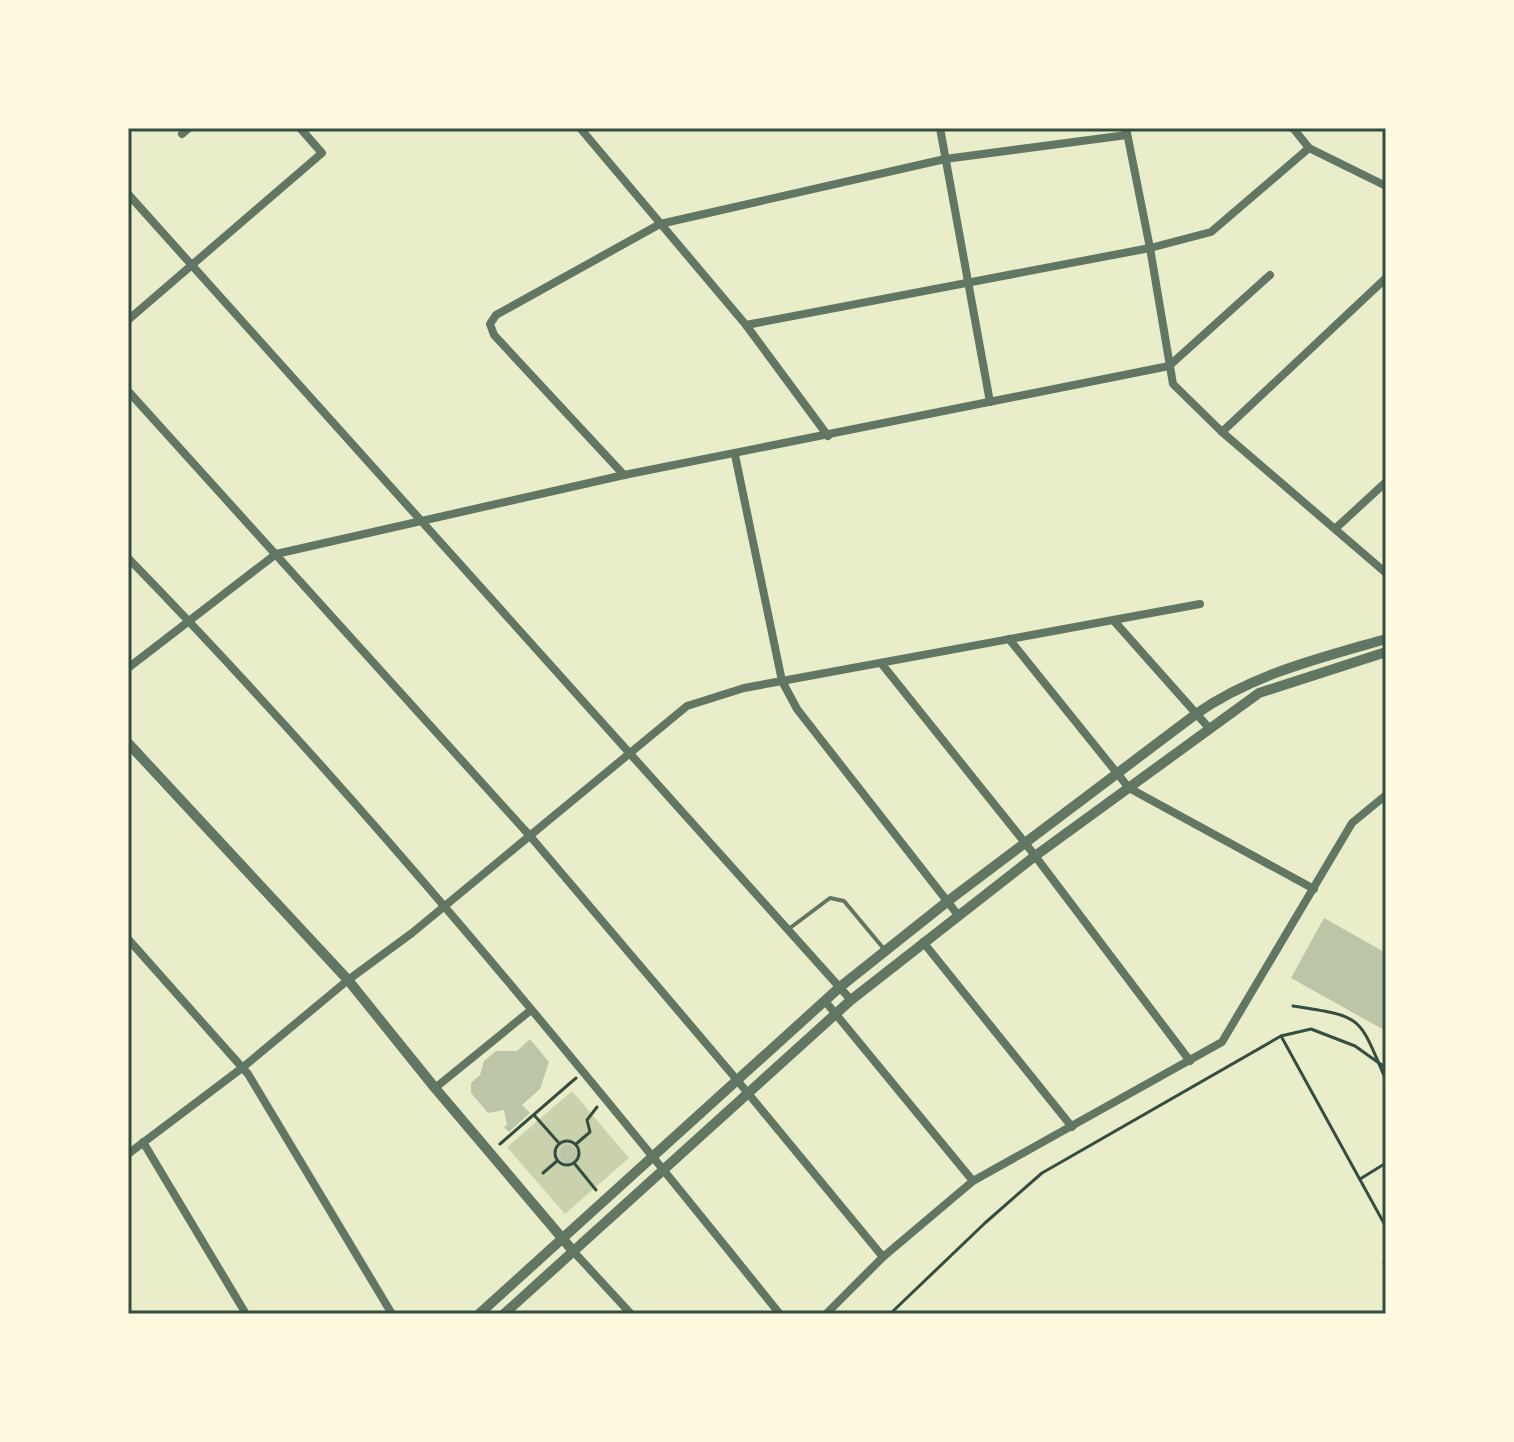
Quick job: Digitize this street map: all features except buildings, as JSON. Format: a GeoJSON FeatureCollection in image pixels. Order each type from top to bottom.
{"type":"FeatureCollection","features":[{"type":"Feature","properties":{"kind":"street"},"geometry":{"type":"LineString","coordinates":[[128,320],[322,153],[300,128]]}},
{"type":"Feature","properties":{"kind":"street"},"geometry":{"type":"LineString","coordinates":[[580,128],[746,325],[828,436]]}},
{"type":"Feature","properties":{"kind":"street"},"geometry":{"type":"LineString","coordinates":[[940,128],[990,402]]}},
{"type":"Feature","properties":{"kind":"street"},"geometry":{"type":"LineString","coordinates":[[1293,128],[1309,148],[1386,186]]}},
{"type":"Feature","properties":{"kind":"street"},"geometry":{"type":"LineString","coordinates":[[624,475],[494,335],[490,324],[496,315],[660,224],[945,159],[1127,132],[1173,384],[1222,432],[1386,573]]}},
{"type":"Feature","properties":{"kind":"street"},"geometry":{"type":"LineString","coordinates":[[746,325],[1150,248],[1211,232],[1309,148]]}},
{"type":"Feature","properties":{"kind":"street"},"geometry":{"type":"LineString","coordinates":[[128,194],[851,1000]]}},
{"type":"Feature","properties":{"kind":"street"},"geometry":{"type":"LineString","coordinates":[[128,668],[276,554],[624,475],[1169,366],[1270,275]]}},
{"type":"Feature","properties":{"kind":"street"},"geometry":{"type":"LineString","coordinates":[[1222,432],[1386,278]]}},
{"type":"Feature","properties":{"kind":"street"},"geometry":{"type":"LineString","coordinates":[[128,391],[530,836],[883,1257]]}},
{"type":"Feature","properties":{"kind":"street"},"geometry":{"type":"LineString","coordinates":[[735,455],[782,681],[797,709],[958,915]]}},
{"type":"Feature","properties":{"kind":"street"},"geometry":{"type":"LineString","coordinates":[[1336,528],[1386,482]]}},
{"type":"Feature","properties":{"kind":"street"},"geometry":{"type":"LineString","coordinates":[[128,558],[188,620],[445,906],[664,1169],[779,1313]]}},
{"type":"Feature","properties":{"kind":"street"},"geometry":{"type":"LineString","coordinates":[[128,1154],[242,1068],[348,980],[445,906],[687,706],[744,688],[1200,604]]}},
{"type":"Feature","properties":{"kind":"street"},"geometry":{"type":"LineString","coordinates":[[1114,621],[1209,728]]}},
{"type":"Feature","properties":{"kind":"street"},"geometry":{"type":"LineString","coordinates":[[1009,639],[1129,788],[1314,889]]}},
{"type":"Feature","properties":{"kind":"street"},"geometry":{"type":"LineString","coordinates":[[479,1314],[840,987],[948,901],[1196,714],[1218,699],[1284,669],[1386,639]]}},
{"type":"Feature","properties":{"kind":"street"},"geometry":{"type":"LineString","coordinates":[[504,1314],[851,1000],[1035,856],[1259,693],[1386,652]]}},
{"type":"Feature","properties":{"kind":"street"},"geometry":{"type":"LineString","coordinates":[[881,663],[1026,844],[1190,1061]]}},
{"type":"Feature","properties":{"kind":"street"},"geometry":{"type":"LineString","coordinates":[[128,743],[348,980],[498,1163],[631,1314]]}},
{"type":"Feature","properties":{"kind":"street"},"geometry":{"type":"LineString","coordinates":[[826,1314],[883,1257],[973,1181],[1222,1042],[1352,823],[1386,795]]}},
{"type":"Feature","properties":{"kind":"street"},"geometry":{"type":"LineString","coordinates":[[128,939],[242,1068],[392,1314]]}},
{"type":"Feature","properties":{"kind":"street"},"geometry":{"type":"LineString","coordinates":[[923,942],[1072,1127]]}},
{"type":"Feature","properties":{"kind":"street"},"geometry":{"type":"LineString","coordinates":[[825,1001],[973,1181]]}},
{"type":"Feature","properties":{"kind":"street"},"geometry":{"type":"LineString","coordinates":[[435,1088],[531,1010]]}},
{"type":"Feature","properties":{"kind":"street"},"geometry":{"type":"LineString","coordinates":[[143,1142],[246,1314]]}},
{"type":"Feature","properties":{"kind":"lane"},"geometry":{"type":"LineString","coordinates":[[788,930],[830,898],[844,901],[886,950]]}},
{"type":"Feature","properties":{"kind":"path"},"geometry":{"type":"LineString","coordinates":[[1293,1006],[1342,1013],[1354,1019],[1365,1032],[1386,1080]]}},
{"type":"Feature","properties":{"kind":"path"},"geometry":{"type":"LineString","coordinates":[[890,1314],[1042,1173],[1281,1036],[1311,1029],[1355,1046],[1386,1068]]}},
{"type":"Feature","properties":{"kind":"path"},"geometry":{"type":"LineString","coordinates":[[1281,1036],[1386,1227]]}},
{"type":"Feature","properties":{"kind":"path"},"geometry":{"type":"LineString","coordinates":[[498,1163],[502,1154],[500,1144],[583,1073]]}},
{"type":"Feature","properties":{"kind":"path"},"geometry":{"type":"LineString","coordinates":[[576,1144],[590,1132],[589,1114],[606,1100]]}},
{"type":"Feature","properties":{"kind":"path"},"geometry":{"type":"LineString","coordinates":[[534,1115],[559,1143]]}},
{"type":"Feature","properties":{"kind":"path"},"geometry":{"type":"LineString","coordinates":[[568,1141],[576,1144],[579,1156],[574,1163],[567,1165],[557,1161],[554,1152],[559,1143],[568,1141]]}},
{"type":"Feature","properties":{"kind":"path"},"geometry":{"type":"LineString","coordinates":[[543,1173],[557,1161]]}},
{"type":"Feature","properties":{"kind":"path"},"geometry":{"type":"LineString","coordinates":[[574,1163],[597,1189],[593,1194]]}},
{"type":"Feature","properties":{"kind":"path"},"geometry":{"type":"LineString","coordinates":[[1360,1179],[1386,1163]]}},
{"type":"Feature","properties":{"kind":"path"},"geometry":{"type":"LineString","coordinates":[[1386,1259],[1386,1268]]}},
{"type":"Feature","properties":{"kind":"green space"},"geometry":{"type":"Polygon","coordinates":[[[572,1091],[629,1158],[565,1214],[507,1147],[572,1091]]]}}]}
